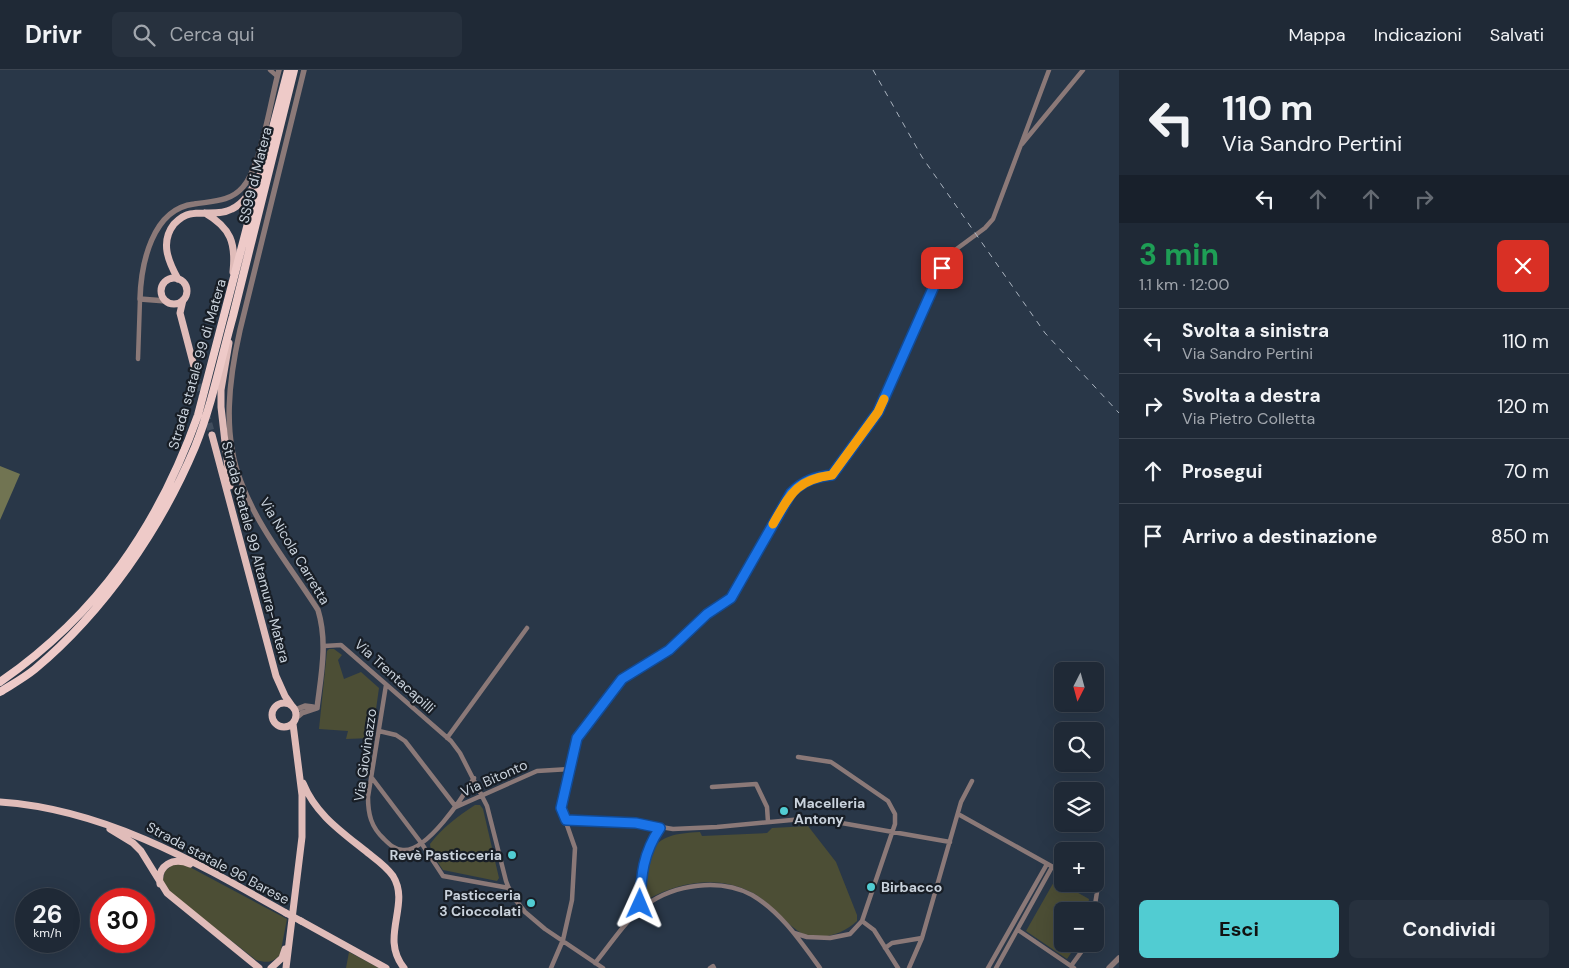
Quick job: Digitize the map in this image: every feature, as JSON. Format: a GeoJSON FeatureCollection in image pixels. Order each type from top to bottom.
{"type":"FeatureCollection","features":[{"type":"Feature","properties":{"kind":"highway"},"geometry":{"type":"LineString","coordinates":[[263,168],[288,70]]}},
{"type":"Feature","properties":{"kind":"highway","name":"SS99 di Matera"},"geometry":{"type":"LineString","coordinates":[[240,286],[294,70]]}},
{"type":"Feature","properties":{"kind":"highway","name":"Strada statale 99 di Matera"},"geometry":{"type":"LineString","coordinates":[[0,682],[60,634],[94,601],[147,525],[182,459],[198,416],[263,168]]}},
{"type":"Feature","properties":{"kind":"highway","name":"Strada statale 99 di Matera"},"geometry":{"type":"LineString","coordinates":[[0,692],[34,670],[82,624],[145,542],[179,480],[195,446],[218,372],[240,286]]}},
{"type":"Feature","properties":{"kind":"main road"},"geometry":{"type":"LineString","coordinates":[[166,300],[183,300],[186,288],[178,279],[169,262],[166,248],[169,230],[182,217],[189,214],[222,213],[242,202],[263,168]]}},
{"type":"Feature","properties":{"kind":"main road"},"geometry":{"type":"LineString","coordinates":[[204,213],[219,221],[226,229],[232,242],[234,268],[231,296]]}},
{"type":"Feature","properties":{"kind":"main road"},"geometry":{"type":"LineString","coordinates":[[169,262],[165,281],[161,287],[166,300],[180,313]]}},
{"type":"Feature","properties":{"kind":"main road"},"geometry":{"type":"LineString","coordinates":[[165,281],[178,279]]}},
{"type":"Feature","properties":{"kind":"main road"},"geometry":{"type":"LineString","coordinates":[[236,521],[223,434],[221,390],[240,286]]}},
{"type":"Feature","properties":{"kind":"main road","name":"Strada statale 99 di Matera"},"geometry":{"type":"LineString","coordinates":[[183,300],[180,313],[196,374]]}},
{"type":"Feature","properties":{"kind":"main road","name":"Strada Statale 99 Altamura-Matera"},"geometry":{"type":"LineString","coordinates":[[212,435],[276,676],[280,704]]}},
{"type":"Feature","properties":{"kind":"main road","name":"Strada Statale 99 Altamura-Matera"},"geometry":{"type":"LineString","coordinates":[[276,676],[284,696],[294,708]]}},
{"type":"Feature","properties":{"kind":"main road"},"geometry":{"type":"LineString","coordinates":[[286,968],[302,837],[300,776],[292,723],[294,708],[280,704],[274,709],[272,717],[275,724],[292,723]]}},
{"type":"Feature","properties":{"kind":"main road"},"geometry":{"type":"LineString","coordinates":[[300,776],[308,796],[325,818],[385,866],[394,877],[399,891],[392,939],[396,954],[404,968]]}},
{"type":"Feature","properties":{"kind":"main road","name":"Strada statale 96 Barese"},"geometry":{"type":"LineString","coordinates":[[0,802],[42,807],[68,813],[137,835],[170,849],[386,968]]}},
{"type":"Feature","properties":{"kind":"main road"},"geometry":{"type":"LineString","coordinates":[[68,813],[113,830],[133,843],[147,860],[161,887],[258,967],[272,968],[282,958],[289,940]]}},
{"type":"Feature","properties":{"kind":"main road"},"geometry":{"type":"LineString","coordinates":[[161,887],[161,870],[167,864],[174,861],[182,861],[234,883]]}},
{"type":"Feature","properties":{"kind":"street"},"geometry":{"type":"LineString","coordinates":[[138,359],[140,299],[144,264],[164,219],[184,206],[226,199],[245,186],[257,156],[278,73],[270,70]]}},
{"type":"Feature","properties":{"kind":"street","name":"Via Nicola Carretta"},"geometry":{"type":"LineString","coordinates":[[304,70],[231,370],[232,441],[236,466],[248,499],[318,610],[323,624],[324,646]]}},
{"type":"Feature","properties":{"kind":"street"},"geometry":{"type":"LineString","coordinates":[[551,968],[563,940],[572,900],[575,848],[561,808],[577,738],[622,679],[669,650],[707,614],[731,598],[791,493],[801,483],[815,477],[832,475],[878,412],[948,256],[986,228],[992,218],[1049,70]]}},
{"type":"Feature","properties":{"kind":"street"},"geometry":{"type":"LineString","coordinates":[[1018,149],[1083,70]]}},
{"type":"Feature","properties":{"kind":"street"},"geometry":{"type":"LineString","coordinates":[[928,278],[936,281]]}},
{"type":"Feature","properties":{"kind":"street"},"geometry":{"type":"LineString","coordinates":[[140,299],[166,300]]}},
{"type":"Feature","properties":{"kind":"street"},"geometry":{"type":"LineString","coordinates":[[447,738],[527,628]]}},
{"type":"Feature","properties":{"kind":"street","name":"Via Trentacapilli"},"geometry":{"type":"LineString","coordinates":[[324,646],[341,645],[447,738],[460,753],[482,796],[509,888],[525,912],[545,929],[603,968]]}},
{"type":"Feature","properties":{"kind":"street"},"geometry":{"type":"LineString","coordinates":[[317,708],[324,646]]}},
{"type":"Feature","properties":{"kind":"street","name":"Via Giovinazzo"},"geometry":{"type":"LineString","coordinates":[[386,686],[368,814],[377,832],[391,846],[403,850],[415,848],[422,844]]}},
{"type":"Feature","properties":{"kind":"street"},"geometry":{"type":"LineString","coordinates":[[294,708],[305,706],[317,708]]}},
{"type":"Feature","properties":{"kind":"street"},"geometry":{"type":"LineString","coordinates":[[292,723],[302,713],[317,708]]}},
{"type":"Feature","properties":{"kind":"street"},"geometry":{"type":"LineString","coordinates":[[379,731],[396,735],[406,741],[456,807]]}},
{"type":"Feature","properties":{"kind":"street"},"geometry":{"type":"LineString","coordinates":[[794,933],[807,937],[830,938],[850,934],[862,921],[894,832],[895,814],[888,800],[831,762],[798,757]]}},
{"type":"Feature","properties":{"kind":"street","name":"Via Bitonto"},"geometry":{"type":"LineString","coordinates":[[456,807],[537,771],[570,769]]}},
{"type":"Feature","properties":{"kind":"street"},"geometry":{"type":"LineString","coordinates":[[372,778],[422,844],[443,876],[509,888]]}},
{"type":"Feature","properties":{"kind":"street","name":"Via Bitonto"},"geometry":{"type":"LineString","coordinates":[[422,844],[456,807],[474,778]]}},
{"type":"Feature","properties":{"kind":"street"},"geometry":{"type":"LineString","coordinates":[[909,968],[922,938],[958,814],[972,781]]}},
{"type":"Feature","properties":{"kind":"street"},"geometry":{"type":"LineString","coordinates":[[712,787],[756,784],[767,806],[768,822]]}},
{"type":"Feature","properties":{"kind":"street"},"geometry":{"type":"LineString","coordinates":[[958,814],[1052,867],[996,968]]}},
{"type":"Feature","properties":{"kind":"street"},"geometry":{"type":"LineString","coordinates":[[566,820],[636,823],[660,828],[717,827],[813,818],[950,842]]}},
{"type":"Feature","properties":{"kind":"street"},"geometry":{"type":"LineString","coordinates":[[641,909],[643,863],[651,840],[660,828]]}},
{"type":"Feature","properties":{"kind":"street"},"geometry":{"type":"LineString","coordinates":[[988,968],[1047,864]]}},
{"type":"Feature","properties":{"kind":"street"},"geometry":{"type":"LineString","coordinates":[[595,962],[641,909],[660,896],[677,890],[707,885],[731,888],[757,899],[794,933],[820,968]]}},
{"type":"Feature","properties":{"kind":"street"},"geometry":{"type":"LineString","coordinates":[[862,921],[874,930],[898,968]]}},
{"type":"Feature","properties":{"kind":"street"},"geometry":{"type":"LineString","coordinates":[[1018,930],[1073,967],[1081,952]]}},
{"type":"Feature","properties":{"kind":"street"},"geometry":{"type":"LineString","coordinates":[[885,948],[892,943],[922,938]]}},
{"type":"Feature","properties":{"kind":"street"},"geometry":{"type":"LineString","coordinates":[[1109,968],[1119,958]]}},
{"type":"Feature","properties":{"kind":"street"},"geometry":{"type":"LineString","coordinates":[[710,968],[713,966],[714,968]]}},
{"type":"Feature","properties":{"kind":"green space"},"geometry":{"type":"Polygon","coordinates":[[[0,466],[20,474],[0,520],[0,466]]]}},
{"type":"Feature","properties":{"kind":"green space"},"geometry":{"type":"Polygon","coordinates":[[[334,649],[342,655],[338,660],[344,679],[361,672],[379,688],[372,738],[346,739],[348,731],[319,729],[327,651],[334,649]]]}},
{"type":"Feature","properties":{"kind":"green space"},"geometry":{"type":"Polygon","coordinates":[[[475,805],[480,805],[483,809],[499,878],[497,881],[443,870],[431,852],[430,844],[440,833],[456,818],[475,805]]]}},
{"type":"Feature","properties":{"kind":"green space"},"geometry":{"type":"Polygon","coordinates":[[[808,826],[836,862],[857,915],[857,921],[837,933],[820,937],[805,935],[751,892],[725,884],[712,882],[686,885],[673,888],[648,899],[644,895],[650,855],[654,847],[670,836],[700,832],[702,836],[767,833],[772,828],[808,826]]]}},
{"type":"Feature","properties":{"kind":"green space"},"geometry":{"type":"Polygon","coordinates":[[[175,863],[184,864],[287,919],[280,955],[269,962],[256,960],[165,889],[162,883],[165,871],[175,863]]]}},
{"type":"Feature","properties":{"kind":"green space"},"geometry":{"type":"Polygon","coordinates":[[[1054,882],[1054,892],[1076,892],[1089,899],[1088,902],[1054,902],[1054,950],[1026,931],[1054,882]]]}},
{"type":"Feature","properties":{"kind":"green space"},"geometry":{"type":"Polygon","coordinates":[[[349,952],[379,968],[346,968],[349,952]]]}},
{"type":"Feature","properties":{"kind":"green space"},"geometry":{"type":"Polygon","coordinates":[[[1057,952],[1072,952],[1067,959],[1057,952]]]}},
{"type":"Feature","properties":{"kind":"tunnel"},"geometry":{"type":"LineString","coordinates":[[196,374],[203,400]]}},
{"type":"Feature","properties":{"kind":"tunnel"},"geometry":{"type":"LineString","coordinates":[[206,413],[212,435]]}},
{"type":"Feature","properties":{"kind":"railway"},"geometry":{"type":"LineString","coordinates":[[873,70],[922,157],[1045,333],[1119,413]]}},
{"type":"Feature","properties":{"kind":"slow traffic"},"geometry":{"type":"LineString","coordinates":[[773,524],[791,493],[801,483],[815,477],[832,475],[878,412],[884,399]]}},
{"type":"Feature","properties":{"kind":"place","name":"Macelleria Antony"},"geometry":{"type":"Point","coordinates":[784,811]}},
{"type":"Feature","properties":{"kind":"place","name":"Revè Pasticceria"},"geometry":{"type":"Point","coordinates":[512,855]}},
{"type":"Feature","properties":{"kind":"place","name":"Birbacco"},"geometry":{"type":"Point","coordinates":[871,887]}},
{"type":"Feature","properties":{"kind":"place","name":"Pasticceria 3 Cioccolati"},"geometry":{"type":"Point","coordinates":[531,903]}},
{"type":"Feature","properties":{"kind":"route"},"geometry":{"type":"LineString","coordinates":[[640,904],[643,863],[651,840],[660,828],[636,823],[566,820],[561,808],[577,738],[622,679],[669,650],[707,614],[731,598],[791,493],[801,483],[815,477],[832,475],[878,412],[942,268]]}}]}
